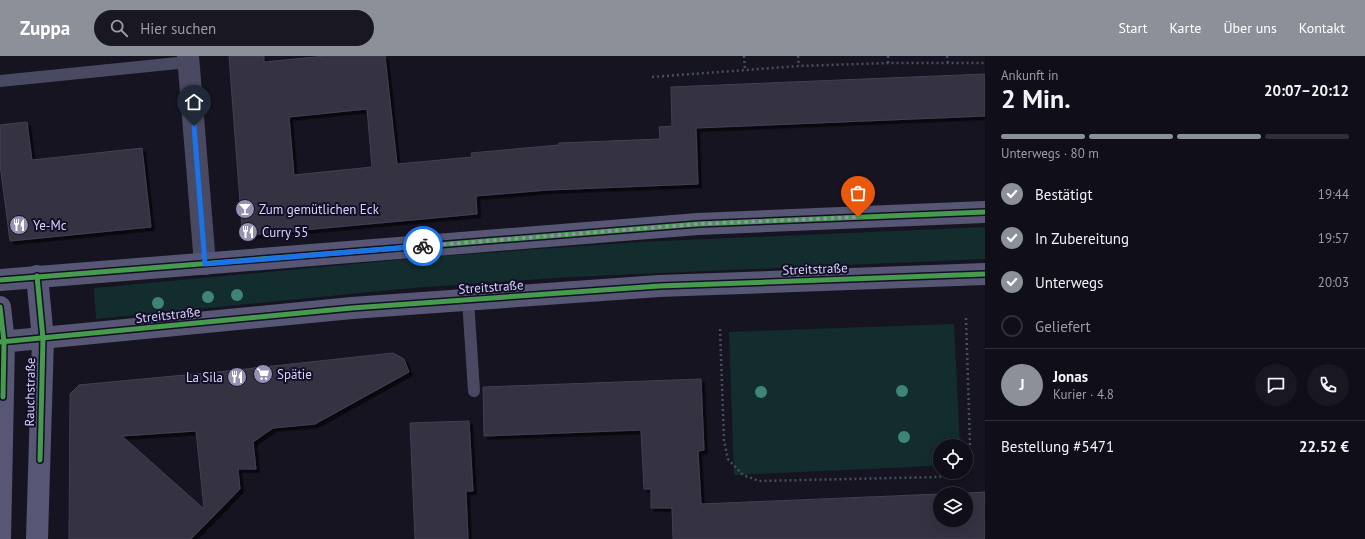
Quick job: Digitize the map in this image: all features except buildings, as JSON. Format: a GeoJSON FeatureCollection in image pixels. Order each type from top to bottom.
{"type":"FeatureCollection","features":[{"type":"Feature","properties":{"kind":"main road"},"geometry":{"type":"LineString","coordinates":[[0,280],[698,224],[985,212]]}},
{"type":"Feature","properties":{"kind":"main road","name":"Streitstraße"},"geometry":{"type":"LineString","coordinates":[[2,342],[344,308],[659,286],[985,274]]}},
{"type":"Feature","properties":{"kind":"main road","name":"Rauchstraße"},"geometry":{"type":"LineString","coordinates":[[36,276],[43,339],[37,539]]}},
{"type":"Feature","properties":{"kind":"main road","name":"Rauchstraße"},"geometry":{"type":"LineString","coordinates":[[0,307],[2,342],[0,539]]}},
{"type":"Feature","properties":{"kind":"street"},"geometry":{"type":"LineString","coordinates":[[188,59],[205,264]]}},
{"type":"Feature","properties":{"kind":"lane"},"geometry":{"type":"LineString","coordinates":[[0,81],[188,59]]}},
{"type":"Feature","properties":{"kind":"lane"},"geometry":{"type":"LineString","coordinates":[[468,300],[474,391]]}},
{"type":"Feature","properties":{"kind":"path"},"geometry":{"type":"LineString","coordinates":[[744,56],[745,70]]}},
{"type":"Feature","properties":{"kind":"path"},"geometry":{"type":"LineString","coordinates":[[798,56],[799,66]]}},
{"type":"Feature","properties":{"kind":"path"},"geometry":{"type":"LineString","coordinates":[[888,56],[888,63]]}},
{"type":"Feature","properties":{"kind":"path"},"geometry":{"type":"LineString","coordinates":[[947,56],[948,64]]}},
{"type":"Feature","properties":{"kind":"path"},"geometry":{"type":"LineString","coordinates":[[652,77],[799,66],[888,63],[985,63]]}},
{"type":"Feature","properties":{"kind":"path"},"geometry":{"type":"LineString","coordinates":[[966,318],[970,439]]}},
{"type":"Feature","properties":{"kind":"path"},"geometry":{"type":"LineString","coordinates":[[720,329],[724,441],[728,459],[743,475],[759,481],[933,477]]}},
{"type":"Feature","properties":{"kind":"green space"},"geometry":{"type":"Polygon","coordinates":[[[985,227],[985,259],[571,277],[412,288],[96,319],[94,288],[428,257],[638,242],[985,227]]]}},
{"type":"Feature","properties":{"kind":"green space"},"geometry":{"type":"Polygon","coordinates":[[[954,324],[960,439],[933,439],[933,466],[734,475],[729,332],[954,324]]]}},
{"type":"Feature","properties":{"kind":"cycle path"},"geometry":{"type":"LineString","coordinates":[[0,280],[698,224],[985,212]]}},
{"type":"Feature","properties":{"kind":"cycle path"},"geometry":{"type":"LineString","coordinates":[[0,342],[352,308],[659,286],[985,274]]}},
{"type":"Feature","properties":{"kind":"cycle path"},"geometry":{"type":"LineString","coordinates":[[37,276],[43,339],[40,460]]}},
{"type":"Feature","properties":{"kind":"cycle path"},"geometry":{"type":"LineString","coordinates":[[0,307],[4,342],[3,397]]}},
{"type":"Feature","properties":{"kind":"way so far"},"geometry":{"type":"LineString","coordinates":[[423,246],[698,224],[858,217]]}},
{"type":"Feature","properties":{"kind":"place","name":"Zum gemütlichen Eck"},"geometry":{"type":"Point","coordinates":[245,209]}},
{"type":"Feature","properties":{"kind":"place","name":"Ye-Mc"},"geometry":{"type":"Point","coordinates":[19,225]}},
{"type":"Feature","properties":{"kind":"place","name":"Curry 55"},"geometry":{"type":"Point","coordinates":[248,232]}},
{"type":"Feature","properties":{"kind":"place","name":"Spätie"},"geometry":{"type":"Point","coordinates":[263,374]}},
{"type":"Feature","properties":{"kind":"place","name":"La Sila"},"geometry":{"type":"Point","coordinates":[237,377]}},
{"type":"Feature","properties":{"kind":"route"},"geometry":{"type":"LineString","coordinates":[[194,126],[205,264],[423,246]]}}]}
